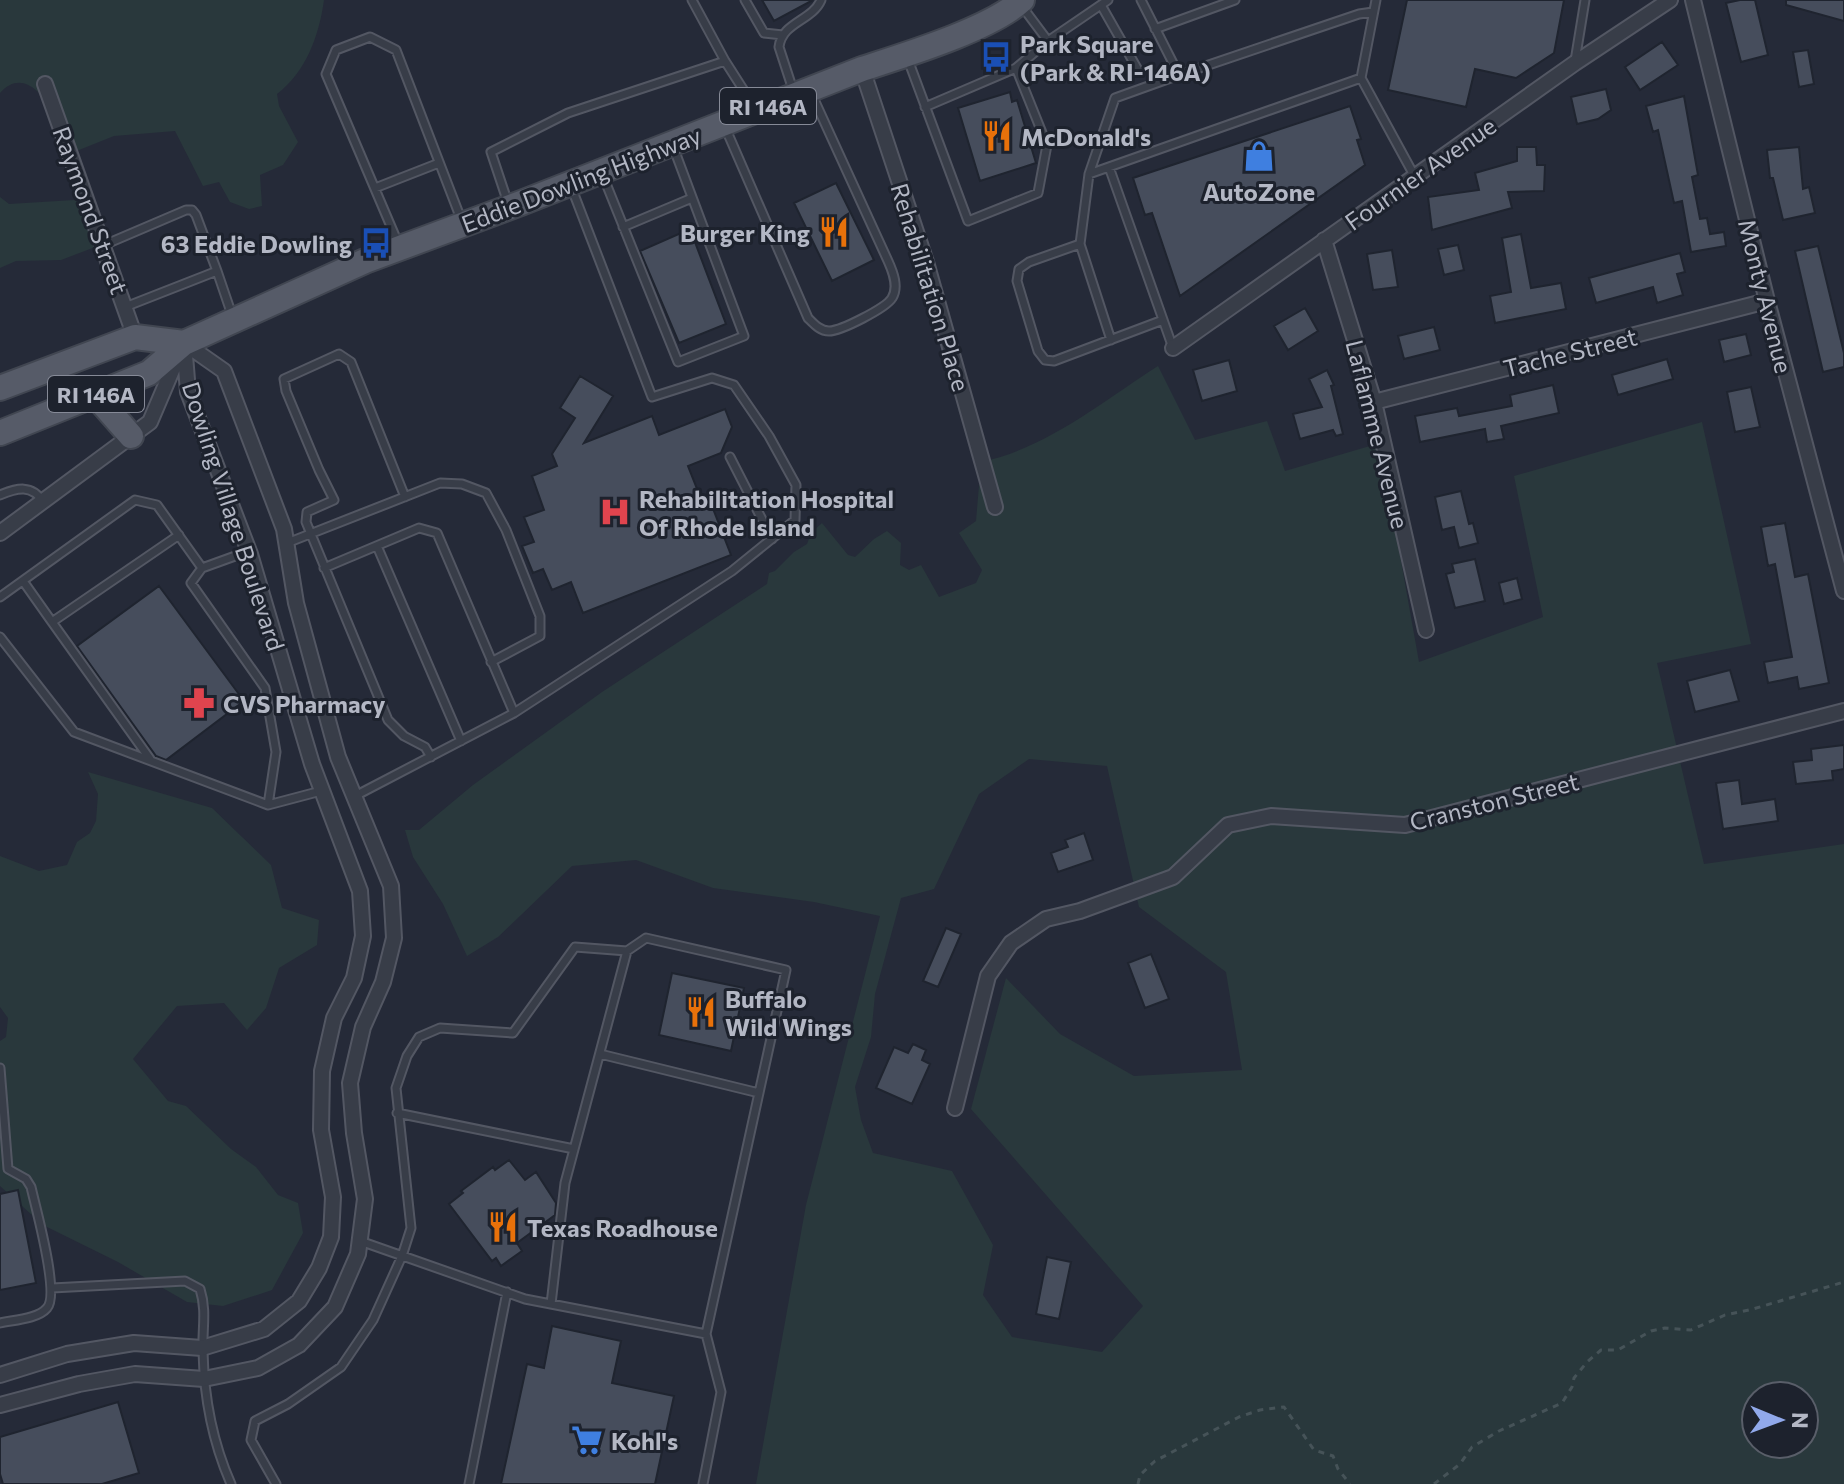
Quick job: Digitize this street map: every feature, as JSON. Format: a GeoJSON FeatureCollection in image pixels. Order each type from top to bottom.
{"type":"FeatureCollection","features":[{"type":"Feature","properties":{"kind":"main road","name":"Eddie Dowling Highway"},"geometry":{"type":"LineString","coordinates":[[0,433],[149,373],[184,343],[400,248],[862,69],[906,55],[991,21],[1023,1]]}},
{"type":"Feature","properties":{"kind":"main road","name":"RI 146A"},"geometry":{"type":"LineString","coordinates":[[0,388],[135,337],[184,343]]}},
{"type":"Feature","properties":{"kind":"main road"},"geometry":{"type":"LineString","coordinates":[[95,395],[131,436]]}},
{"type":"Feature","properties":{"kind":"street","name":"Fournier Avenue"},"geometry":{"type":"LineString","coordinates":[[1173,348],[1575,63],[1670,0]]}},
{"type":"Feature","properties":{"kind":"street","name":"Monty Avenue"},"geometry":{"type":"LineString","coordinates":[[1693,0],[1767,301],[1844,591]]}},
{"type":"Feature","properties":{"kind":"street","name":"Rehabilitation Place"},"geometry":{"type":"LineString","coordinates":[[862,69],[926,262],[995,507]]}},
{"type":"Feature","properties":{"kind":"street","name":"Raymond Street"},"geometry":{"type":"LineString","coordinates":[[45,84],[135,337]]}},
{"type":"Feature","properties":{"kind":"street","name":"Laflamme Avenue"},"geometry":{"type":"LineString","coordinates":[[1324,240],[1374,402],[1426,630]]}},
{"type":"Feature","properties":{"kind":"street","name":"Tache Street"},"geometry":{"type":"LineString","coordinates":[[1374,402],[1767,301]]}},
{"type":"Feature","properties":{"kind":"street"},"geometry":{"type":"LineString","coordinates":[[0,533],[150,422],[184,343]]}},
{"type":"Feature","properties":{"kind":"street","name":"Dowling Village Boulevard"},"geometry":{"type":"LineString","coordinates":[[0,1405],[79,1384],[135,1374],[204,1379],[258,1368],[299,1345],[335,1307],[358,1254],[365,1199],[354,1133],[350,1083],[363,1027],[383,982],[394,938],[391,886],[338,757],[300,619],[284,529],[224,371],[184,343]]}},
{"type":"Feature","properties":{"kind":"street","name":"Dowling Village Boulevard"},"geometry":{"type":"LineString","coordinates":[[0,1375],[67,1354],[134,1343],[202,1348],[264,1329],[299,1301],[319,1268],[331,1237],[333,1197],[321,1130],[322,1071],[334,1018],[354,978],[363,936],[360,891],[312,764],[249,551],[188,392],[184,343]]}},
{"type":"Feature","properties":{"kind":"street","name":"Cranston Street"},"geometry":{"type":"LineString","coordinates":[[955,1108],[988,976],[1011,943],[1046,919],[1080,911],[1173,877],[1228,825],[1271,816],[1405,825],[1844,711]]}},
{"type":"Feature","properties":{"kind":"lane"},"geometry":{"type":"LineString","coordinates":[[692,0],[725,61],[757,110]]}},
{"type":"Feature","properties":{"kind":"lane"},"geometry":{"type":"LineString","coordinates":[[745,0],[764,33],[783,35]]}},
{"type":"Feature","properties":{"kind":"lane"},"geometry":{"type":"LineString","coordinates":[[723,123],[808,318],[816,327],[827,331],[839,330],[885,306],[893,297],[896,284],[888,261],[843,162],[779,47],[783,35],[815,10],[821,0]]}},
{"type":"Feature","properties":{"kind":"lane"},"geometry":{"type":"LineString","coordinates":[[1141,0],[1179,75]]}},
{"type":"Feature","properties":{"kind":"lane"},"geometry":{"type":"LineString","coordinates":[[1155,29],[1235,0]]}},
{"type":"Feature","properties":{"kind":"lane"},"geometry":{"type":"LineString","coordinates":[[1376,0],[1361,78],[1415,177]]}},
{"type":"Feature","properties":{"kind":"lane"},"geometry":{"type":"LineString","coordinates":[[1575,63],[1585,0]]}},
{"type":"Feature","properties":{"kind":"lane"},"geometry":{"type":"LineString","coordinates":[[1023,1],[1048,41]]}},
{"type":"Feature","properties":{"kind":"lane"},"geometry":{"type":"LineString","coordinates":[[925,107],[1016,68],[1048,41],[1104,3],[1138,70]]}},
{"type":"Feature","properties":{"kind":"lane"},"geometry":{"type":"LineString","coordinates":[[1111,340],[1080,244],[1089,174],[1115,98],[1359,14],[1373,12]]}},
{"type":"Feature","properties":{"kind":"lane"},"geometry":{"type":"LineString","coordinates":[[400,248],[326,74],[336,50],[370,37],[396,50],[463,225]]}},
{"type":"Feature","properties":{"kind":"lane"},"geometry":{"type":"LineString","coordinates":[[906,55],[968,221],[1038,193],[1047,145],[1016,68]]}},
{"type":"Feature","properties":{"kind":"lane"},"geometry":{"type":"LineString","coordinates":[[510,207],[491,152],[568,113],[725,61]]}},
{"type":"Feature","properties":{"kind":"lane"},"geometry":{"type":"LineString","coordinates":[[1089,174],[1361,78]]}},
{"type":"Feature","properties":{"kind":"lane"},"geometry":{"type":"LineString","coordinates":[[601,171],[678,362],[744,336],[672,143]]}},
{"type":"Feature","properties":{"kind":"lane"},"geometry":{"type":"LineString","coordinates":[[375,188],[439,163]]}},
{"type":"Feature","properties":{"kind":"lane"},"geometry":{"type":"LineString","coordinates":[[1109,167],[1173,348]]}},
{"type":"Feature","properties":{"kind":"lane"},"geometry":{"type":"LineString","coordinates":[[355,796],[514,713],[732,571],[795,520],[796,485],[769,436],[734,385],[712,378],[652,397],[570,183]]}},
{"type":"Feature","properties":{"kind":"lane"},"geometry":{"type":"LineString","coordinates":[[623,227],[692,198]]}},
{"type":"Feature","properties":{"kind":"lane"},"geometry":{"type":"LineString","coordinates":[[104,245],[192,210],[234,320]]}},
{"type":"Feature","properties":{"kind":"lane"},"geometry":{"type":"LineString","coordinates":[[1080,244],[1029,262],[1019,269],[1017,281],[1038,351],[1045,360],[1054,361],[1163,320]]}},
{"type":"Feature","properties":{"kind":"lane"},"geometry":{"type":"LineString","coordinates":[[125,307],[217,271]]}},
{"type":"Feature","properties":{"kind":"lane"},"geometry":{"type":"LineString","coordinates":[[405,497],[351,362],[339,354],[284,379],[286,391],[334,500],[307,512],[306,522],[388,720],[404,736],[425,747],[431,757]]}},
{"type":"Feature","properties":{"kind":"lane"},"geometry":{"type":"LineString","coordinates":[[730,457],[772,539]]}},
{"type":"Feature","properties":{"kind":"lane"},"geometry":{"type":"LineString","coordinates":[[286,543],[440,483],[462,484],[486,493],[506,530],[540,616],[540,636],[491,662]]}},
{"type":"Feature","properties":{"kind":"lane"},"geometry":{"type":"LineString","coordinates":[[0,495],[15,489],[27,489],[36,493],[43,502]]}},
{"type":"Feature","properties":{"kind":"lane"},"geometry":{"type":"LineString","coordinates":[[0,597],[135,500],[157,505],[202,568]]}},
{"type":"Feature","properties":{"kind":"lane"},"geometry":{"type":"LineString","coordinates":[[324,568],[419,528],[437,533],[514,713]]}},
{"type":"Feature","properties":{"kind":"lane"},"geometry":{"type":"LineString","coordinates":[[52,622],[179,535]]}},
{"type":"Feature","properties":{"kind":"lane"},"geometry":{"type":"LineString","coordinates":[[377,546],[461,741]]}},
{"type":"Feature","properties":{"kind":"lane"},"geometry":{"type":"LineString","coordinates":[[249,551],[202,568],[191,583],[265,688],[276,752],[268,805]]}},
{"type":"Feature","properties":{"kind":"lane"},"geometry":{"type":"LineString","coordinates":[[23,581],[152,761]]}},
{"type":"Feature","properties":{"kind":"lane"},"geometry":{"type":"LineString","coordinates":[[0,637],[74,732],[268,805],[322,791]]}},
{"type":"Feature","properties":{"kind":"lane"},"geometry":{"type":"LineString","coordinates":[[276,1484],[251,1440],[255,1421],[288,1404],[341,1367],[373,1320],[411,1228],[396,1088],[407,1056],[419,1037],[440,1028],[513,1033],[575,947],[627,951],[646,938],[786,970],[706,1334],[721,1392],[703,1484]]}},
{"type":"Feature","properties":{"kind":"lane"},"geometry":{"type":"LineString","coordinates":[[551,1304],[565,1183],[627,951]]}},
{"type":"Feature","properties":{"kind":"lane"},"geometry":{"type":"LineString","coordinates":[[600,1054],[759,1093]]}},
{"type":"Feature","properties":{"kind":"lane"},"geometry":{"type":"LineString","coordinates":[[0,1068],[4,1169],[26,1179],[31,1187],[52,1288],[48,1307],[40,1314],[0,1323]]}},
{"type":"Feature","properties":{"kind":"lane"},"geometry":{"type":"LineString","coordinates":[[397,1113],[574,1149]]}},
{"type":"Feature","properties":{"kind":"lane"},"geometry":{"type":"LineString","coordinates":[[360,1241],[551,1304],[706,1334]]}},
{"type":"Feature","properties":{"kind":"lane"},"geometry":{"type":"LineString","coordinates":[[52,1288],[185,1281],[200,1289],[206,1310],[202,1348],[206,1410],[231,1484]]}},
{"type":"Feature","properties":{"kind":"lane"},"geometry":{"type":"LineString","coordinates":[[469,1484],[507,1292]]}},
{"type":"Feature","properties":{"kind":"path"},"geometry":{"type":"LineString","coordinates":[[1434,1484],[1460,1464],[1472,1447],[1499,1431],[1562,1403],[1574,1378],[1601,1350],[1618,1350],[1651,1331],[1665,1328],[1691,1330],[1725,1315],[1844,1282]]}},
{"type":"Feature","properties":{"kind":"path"},"geometry":{"type":"LineString","coordinates":[[1138,1484],[1140,1475],[1155,1461],[1239,1417],[1284,1407],[1314,1450],[1333,1456],[1338,1469],[1350,1484]]}},
{"type":"Feature","properties":{"kind":"shaded area"},"geometry":{"type":"Polygon","coordinates":[[[0,0],[324,0],[310,52],[296,75],[277,94],[279,106],[298,142],[283,165],[260,175],[262,206],[249,209],[230,202],[219,182],[203,186],[175,131],[114,136],[74,152],[55,114],[35,90],[24,84],[12,84],[0,93],[0,0]]]}},
{"type":"Feature","properties":{"kind":"shaded area"},"geometry":{"type":"Polygon","coordinates":[[[0,197],[9,204],[74,200],[92,208],[103,244],[61,260],[16,261],[0,268],[0,197]]]}},
{"type":"Feature","properties":{"kind":"shaded area"},"geometry":{"type":"Polygon","coordinates":[[[1158,366],[1195,440],[1267,421],[1285,471],[1380,443],[1419,662],[1543,617],[1514,476],[1702,422],[1751,644],[1657,663],[1704,864],[1844,844],[1844,1484],[756,1484],[806,1205],[880,916],[814,902],[713,888],[636,860],[572,866],[498,937],[467,956],[443,904],[413,857],[405,830],[419,830],[473,785],[602,692],[767,584],[769,573],[807,544],[811,533],[822,523],[848,555],[855,557],[887,531],[901,543],[900,565],[909,570],[921,565],[939,597],[976,583],[982,570],[959,533],[976,521],[981,462],[1029,446],[1095,409],[1158,366]],[[1029,759],[979,794],[934,889],[901,898],[875,994],[871,1037],[855,1087],[861,1120],[873,1153],[952,1171],[993,1245],[983,1295],[1012,1337],[1102,1352],[1143,1306],[971,1109],[1006,978],[1060,1034],[1134,1076],[1242,1070],[1226,972],[1139,907],[1107,766],[1029,759]]]}},
{"type":"Feature","properties":{"kind":"shaded area"},"geometry":{"type":"Polygon","coordinates":[[[88,772],[212,808],[271,865],[282,908],[319,920],[317,945],[279,968],[266,1008],[247,1030],[224,1003],[177,1006],[133,1059],[168,1101],[186,1106],[231,1149],[256,1167],[278,1195],[298,1203],[303,1233],[272,1290],[223,1306],[187,1302],[118,1262],[43,1225],[0,1186],[0,1041],[6,1037],[8,1018],[0,1007],[0,856],[39,871],[67,865],[77,842],[90,833],[96,821],[98,794],[88,772]]]}},
{"type":"Feature","properties":{"kind":"building"},"geometry":{"type":"Polygon","coordinates":[[[762,0],[813,0],[774,21],[762,0]]]}},
{"type":"Feature","properties":{"kind":"building"},"geometry":{"type":"Polygon","coordinates":[[[1407,0],[1564,0],[1554,53],[1516,78],[1475,69],[1466,107],[1388,90],[1407,0]]]}},
{"type":"Feature","properties":{"kind":"building"},"geometry":{"type":"Polygon","coordinates":[[[1755,0],[1768,55],[1741,62],[1726,3],[1755,0]]]}},
{"type":"Feature","properties":{"kind":"building"},"geometry":{"type":"Polygon","coordinates":[[[1786,0],[1844,0],[1844,21],[1786,5],[1786,0]]]}},
{"type":"Feature","properties":{"kind":"building"},"geometry":{"type":"Polygon","coordinates":[[[1662,42],[1678,65],[1640,90],[1625,67],[1662,42]]]}},
{"type":"Feature","properties":{"kind":"building"},"geometry":{"type":"Polygon","coordinates":[[[1808,50],[1814,84],[1799,87],[1793,52],[1808,50]]]}},
{"type":"Feature","properties":{"kind":"building"},"geometry":{"type":"Polygon","coordinates":[[[1606,89],[1611,110],[1598,119],[1577,124],[1571,97],[1606,89]]]}},
{"type":"Feature","properties":{"kind":"building","name":"McDonald's"},"geometry":{"type":"Polygon","coordinates":[[[1010,92],[1012,102],[1017,100],[1036,163],[980,181],[958,108],[1010,92]]]}},
{"type":"Feature","properties":{"kind":"building"},"geometry":{"type":"Polygon","coordinates":[[[1684,96],[1698,175],[1692,177],[1700,219],[1707,218],[1710,234],[1724,232],[1726,246],[1691,252],[1682,201],[1674,203],[1658,130],[1653,132],[1646,106],[1684,96]]]}},
{"type":"Feature","properties":{"kind":"building"},"geometry":{"type":"Polygon","coordinates":[[[1350,106],[1361,139],[1357,140],[1365,165],[1180,296],[1152,213],[1145,215],[1133,178],[1350,106]]]}},
{"type":"Feature","properties":{"kind":"building"},"geometry":{"type":"Polygon","coordinates":[[[1517,147],[1536,147],[1537,165],[1545,165],[1544,191],[1508,192],[1512,208],[1432,230],[1428,197],[1479,190],[1475,173],[1517,161],[1517,147]]]}},
{"type":"Feature","properties":{"kind":"building"},"geometry":{"type":"Polygon","coordinates":[[[1799,147],[1803,189],[1809,187],[1815,213],[1783,220],[1773,178],[1770,178],[1767,150],[1799,147]]]}},
{"type":"Feature","properties":{"kind":"building","name":"Burger King"},"geometry":{"type":"Polygon","coordinates":[[[836,183],[874,260],[832,281],[794,203],[836,183]]]}},
{"type":"Feature","properties":{"kind":"building"},"geometry":{"type":"Polygon","coordinates":[[[690,229],[726,324],[679,343],[640,251],[690,229]]]}},
{"type":"Feature","properties":{"kind":"building"},"geometry":{"type":"Polygon","coordinates":[[[1521,234],[1531,288],[1561,283],[1566,309],[1495,323],[1490,296],[1511,292],[1502,238],[1521,234]]]}},
{"type":"Feature","properties":{"kind":"building"},"geometry":{"type":"Polygon","coordinates":[[[1458,245],[1464,270],[1444,275],[1438,249],[1458,245]]]}},
{"type":"Feature","properties":{"kind":"building"},"geometry":{"type":"Polygon","coordinates":[[[1818,246],[1844,353],[1844,367],[1823,372],[1795,251],[1818,246]]]}},
{"type":"Feature","properties":{"kind":"building"},"geometry":{"type":"Polygon","coordinates":[[[1392,250],[1398,287],[1373,290],[1367,254],[1392,250]]]}},
{"type":"Feature","properties":{"kind":"building"},"geometry":{"type":"Polygon","coordinates":[[[1680,253],[1685,272],[1677,274],[1683,295],[1657,303],[1653,287],[1596,303],[1589,278],[1680,253]]]}},
{"type":"Feature","properties":{"kind":"building"},"geometry":{"type":"Polygon","coordinates":[[[1305,308],[1318,331],[1288,350],[1274,326],[1305,308]]]}},
{"type":"Feature","properties":{"kind":"building"},"geometry":{"type":"Polygon","coordinates":[[[1434,327],[1440,350],[1404,359],[1398,336],[1434,327]]]}},
{"type":"Feature","properties":{"kind":"building"},"geometry":{"type":"Polygon","coordinates":[[[1746,334],[1751,355],[1724,362],[1719,340],[1746,334]]]}},
{"type":"Feature","properties":{"kind":"building"},"geometry":{"type":"Polygon","coordinates":[[[1667,359],[1673,379],[1618,395],[1612,375],[1667,359]]]}},
{"type":"Feature","properties":{"kind":"building"},"geometry":{"type":"Polygon","coordinates":[[[1229,360],[1237,391],[1202,401],[1193,370],[1229,360]]]}},
{"type":"Feature","properties":{"kind":"building"},"geometry":{"type":"Polygon","coordinates":[[[1327,370],[1334,385],[1331,386],[1343,434],[1336,436],[1333,430],[1300,439],[1293,414],[1322,407],[1309,379],[1327,370]]]}},
{"type":"Feature","properties":{"kind":"building"},"geometry":{"type":"Polygon","coordinates":[[[580,376],[613,396],[584,443],[652,416],[659,435],[725,409],[732,427],[721,453],[688,466],[705,509],[712,506],[731,555],[583,613],[571,582],[552,590],[543,569],[533,573],[522,546],[534,542],[524,517],[544,510],[532,476],[557,466],[552,454],[575,418],[560,408],[580,376]]]}},
{"type":"Feature","properties":{"kind":"building"},"geometry":{"type":"Polygon","coordinates":[[[1553,385],[1559,413],[1501,426],[1504,439],[1487,442],[1485,429],[1420,442],[1415,416],[1457,408],[1459,416],[1512,406],[1510,395],[1553,385]]]}},
{"type":"Feature","properties":{"kind":"building"},"geometry":{"type":"Polygon","coordinates":[[[1751,387],[1760,427],[1735,432],[1727,392],[1751,387]]]}},
{"type":"Feature","properties":{"kind":"building"},"geometry":{"type":"Polygon","coordinates":[[[1461,491],[1469,524],[1473,523],[1478,543],[1459,548],[1454,527],[1442,530],[1435,497],[1461,491]]]}},
{"type":"Feature","properties":{"kind":"building"},"geometry":{"type":"Polygon","coordinates":[[[1785,523],[1795,577],[1808,574],[1829,683],[1799,689],[1797,677],[1768,683],[1764,662],[1792,657],[1775,564],[1768,566],[1761,527],[1785,523]]]}},
{"type":"Feature","properties":{"kind":"building"},"geometry":{"type":"Polygon","coordinates":[[[1475,559],[1485,601],[1455,608],[1446,574],[1454,572],[1452,564],[1475,559]]]}},
{"type":"Feature","properties":{"kind":"building"},"geometry":{"type":"Polygon","coordinates":[[[1517,578],[1522,599],[1504,604],[1499,583],[1517,578]]]}},
{"type":"Feature","properties":{"kind":"building","name":"CVS Pharmacy"},"geometry":{"type":"Polygon","coordinates":[[[159,586],[244,701],[166,760],[156,756],[77,646],[159,586]]]}},
{"type":"Feature","properties":{"kind":"building"},"geometry":{"type":"Polygon","coordinates":[[[1730,670],[1739,701],[1695,712],[1687,681],[1730,670]]]}},
{"type":"Feature","properties":{"kind":"building"},"geometry":{"type":"Polygon","coordinates":[[[1844,745],[1844,769],[1832,771],[1833,780],[1796,784],[1793,762],[1812,760],[1811,749],[1844,745]]]}},
{"type":"Feature","properties":{"kind":"building"},"geometry":{"type":"Polygon","coordinates":[[[1739,780],[1742,804],[1775,799],[1778,821],[1723,829],[1716,783],[1739,780]]]}},
{"type":"Feature","properties":{"kind":"building"},"geometry":{"type":"Polygon","coordinates":[[[1084,833],[1093,860],[1058,872],[1051,853],[1068,847],[1065,840],[1084,833]]]}},
{"type":"Feature","properties":{"kind":"building"},"geometry":{"type":"Polygon","coordinates":[[[946,928],[961,934],[938,987],[923,981],[946,928]]]}},
{"type":"Feature","properties":{"kind":"building"},"geometry":{"type":"Polygon","coordinates":[[[1151,954],[1169,999],[1145,1008],[1128,963],[1151,954]]]}},
{"type":"Feature","properties":{"kind":"building","name":"Buffalo Wild Wings"},"geometry":{"type":"Polygon","coordinates":[[[672,973],[744,988],[731,1051],[659,1035],[672,973]]]}},
{"type":"Feature","properties":{"kind":"building"},"geometry":{"type":"Polygon","coordinates":[[[913,1044],[926,1050],[922,1060],[930,1064],[912,1104],[876,1088],[894,1047],[908,1053],[913,1044]]]}},
{"type":"Feature","properties":{"kind":"building","name":"Texas Roadhouse"},"geometry":{"type":"Polygon","coordinates":[[[509,1160],[525,1180],[536,1172],[556,1203],[555,1215],[517,1243],[522,1251],[501,1266],[496,1258],[492,1261],[449,1204],[493,1167],[495,1170],[509,1160]]]}},
{"type":"Feature","properties":{"kind":"building"},"geometry":{"type":"Polygon","coordinates":[[[18,1190],[36,1283],[0,1290],[0,1194],[18,1190]]]}},
{"type":"Feature","properties":{"kind":"building"},"geometry":{"type":"Polygon","coordinates":[[[1047,1257],[1071,1262],[1059,1319],[1036,1314],[1047,1257]]]}},
{"type":"Feature","properties":{"kind":"building","name":"Kohl's"},"geometry":{"type":"Polygon","coordinates":[[[552,1326],[621,1341],[612,1383],[674,1396],[655,1484],[501,1484],[527,1364],[544,1368],[552,1326]]]}},
{"type":"Feature","properties":{"kind":"building"},"geometry":{"type":"Polygon","coordinates":[[[118,1402],[139,1473],[102,1484],[3,1484],[0,1437],[118,1402]]]}},
{"type":"Feature","properties":{"kind":"place","name":"Park Square (Park & RI-146A)"},"geometry":{"type":"Point","coordinates":[996,57]}},
{"type":"Feature","properties":{"kind":"place","name":"McDonald's"},"geometry":{"type":"Point","coordinates":[997,136]}},
{"type":"Feature","properties":{"kind":"place","name":"AutoZone"},"geometry":{"type":"Point","coordinates":[1259,156]}},
{"type":"Feature","properties":{"kind":"place","name":"Burger King"},"geometry":{"type":"Point","coordinates":[834,232]}},
{"type":"Feature","properties":{"kind":"place","name":"63 Eddie Dowling"},"geometry":{"type":"Point","coordinates":[376,243]}},
{"type":"Feature","properties":{"kind":"place","name":"Rehabilitation Hospital Of Rhode Island"},"geometry":{"type":"Point","coordinates":[615,512]}},
{"type":"Feature","properties":{"kind":"place","name":"CVS Pharmacy"},"geometry":{"type":"Point","coordinates":[199,703]}},
{"type":"Feature","properties":{"kind":"place","name":"Buffalo Wild Wings"},"geometry":{"type":"Point","coordinates":[701,1012]}},
{"type":"Feature","properties":{"kind":"place","name":"Texas Roadhouse"},"geometry":{"type":"Point","coordinates":[503,1227]}},
{"type":"Feature","properties":{"kind":"place","name":"Kohl's"},"geometry":{"type":"Point","coordinates":[587,1440]}}]}
